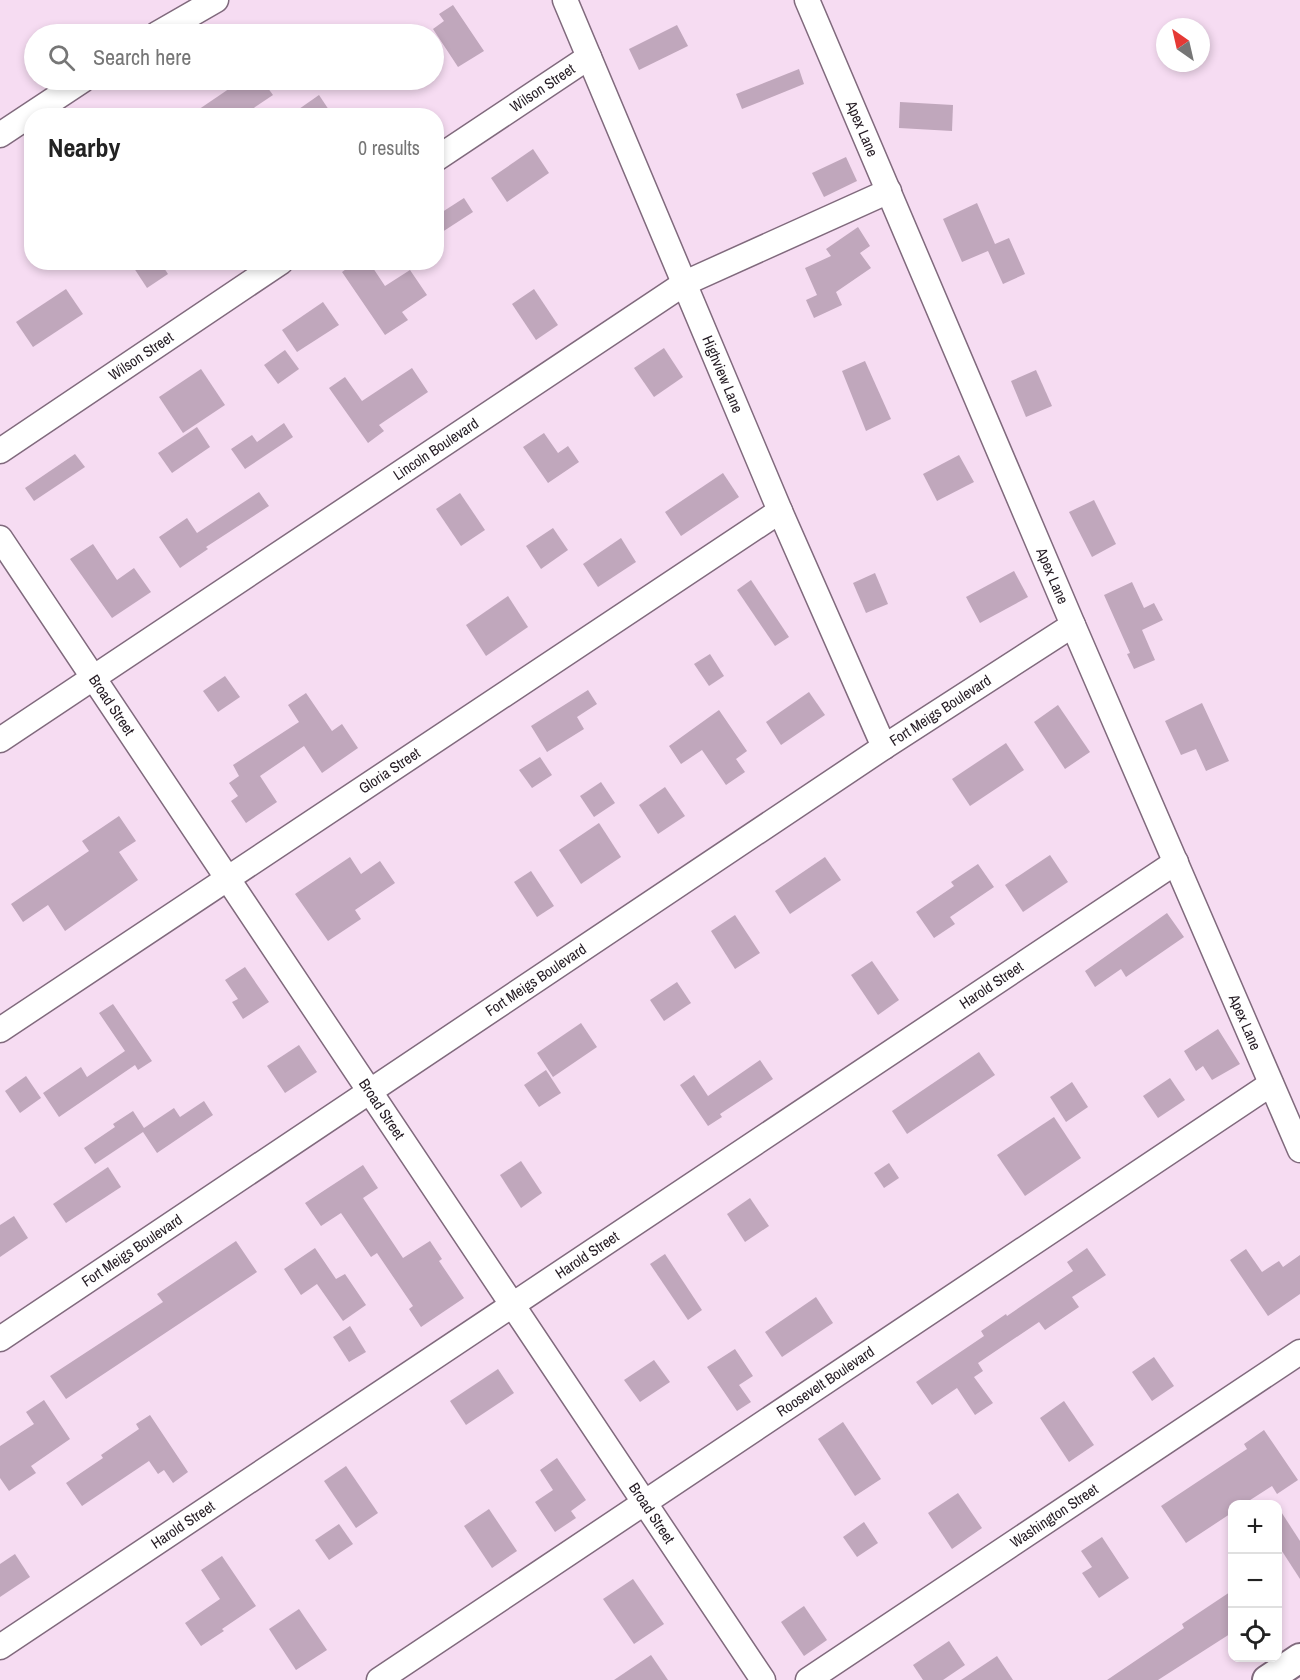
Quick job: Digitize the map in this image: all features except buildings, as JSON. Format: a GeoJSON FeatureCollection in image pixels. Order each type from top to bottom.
{"type":"FeatureCollection","features":[{"type":"Feature","properties":{"kind":"street"},"geometry":{"type":"LineString","coordinates":[[174,24],[216,0]]}},
{"type":"Feature","properties":{"kind":"street","name":"Highview Lane"},"geometry":{"type":"LineString","coordinates":[[565,0],[780,512],[884,747]]}},
{"type":"Feature","properties":{"kind":"street","name":"Apex Lane"},"geometry":{"type":"LineString","coordinates":[[807,0],[1300,1150]]}},
{"type":"Feature","properties":{"kind":"street","name":"Wilson Street"},"geometry":{"type":"LineString","coordinates":[[444,154],[588,57]]}},
{"type":"Feature","properties":{"kind":"street"},"geometry":{"type":"LineString","coordinates":[[41,108],[68,90]]}},
{"type":"Feature","properties":{"kind":"street"},"geometry":{"type":"LineString","coordinates":[[0,135],[24,119]]}},
{"type":"Feature","properties":{"kind":"street","name":"Lincoln Boulevard"},"geometry":{"type":"LineString","coordinates":[[0,740],[685,283],[889,191]]}},
{"type":"Feature","properties":{"kind":"street","name":"Wilson Street"},"geometry":{"type":"LineString","coordinates":[[0,451],[269,270]]}},
{"type":"Feature","properties":{"kind":"street","name":"Gloria Street"},"geometry":{"type":"LineString","coordinates":[[0,1030],[780,512]]}},
{"type":"Feature","properties":{"kind":"street","name":"Broad Street"},"geometry":{"type":"LineString","coordinates":[[0,538],[763,1680]]}},
{"type":"Feature","properties":{"kind":"street","name":"Fort Meigs Boulevard"},"geometry":{"type":"LineString","coordinates":[[0,1339],[884,747],[1073,625]]}},
{"type":"Feature","properties":{"kind":"street","name":"Harold Street"},"geometry":{"type":"LineString","coordinates":[[0,1647],[1176,862]]}},
{"type":"Feature","properties":{"kind":"street","name":"Roosevelt Boulevard"},"geometry":{"type":"LineString","coordinates":[[379,1680],[1271,1084]]}},
{"type":"Feature","properties":{"kind":"street","name":"Washington Street"},"geometry":{"type":"LineString","coordinates":[[808,1680],[1300,1352]]}},
{"type":"Feature","properties":{"kind":"street"},"geometry":{"type":"LineString","coordinates":[[1267,1680],[1300,1658]]}}]}
